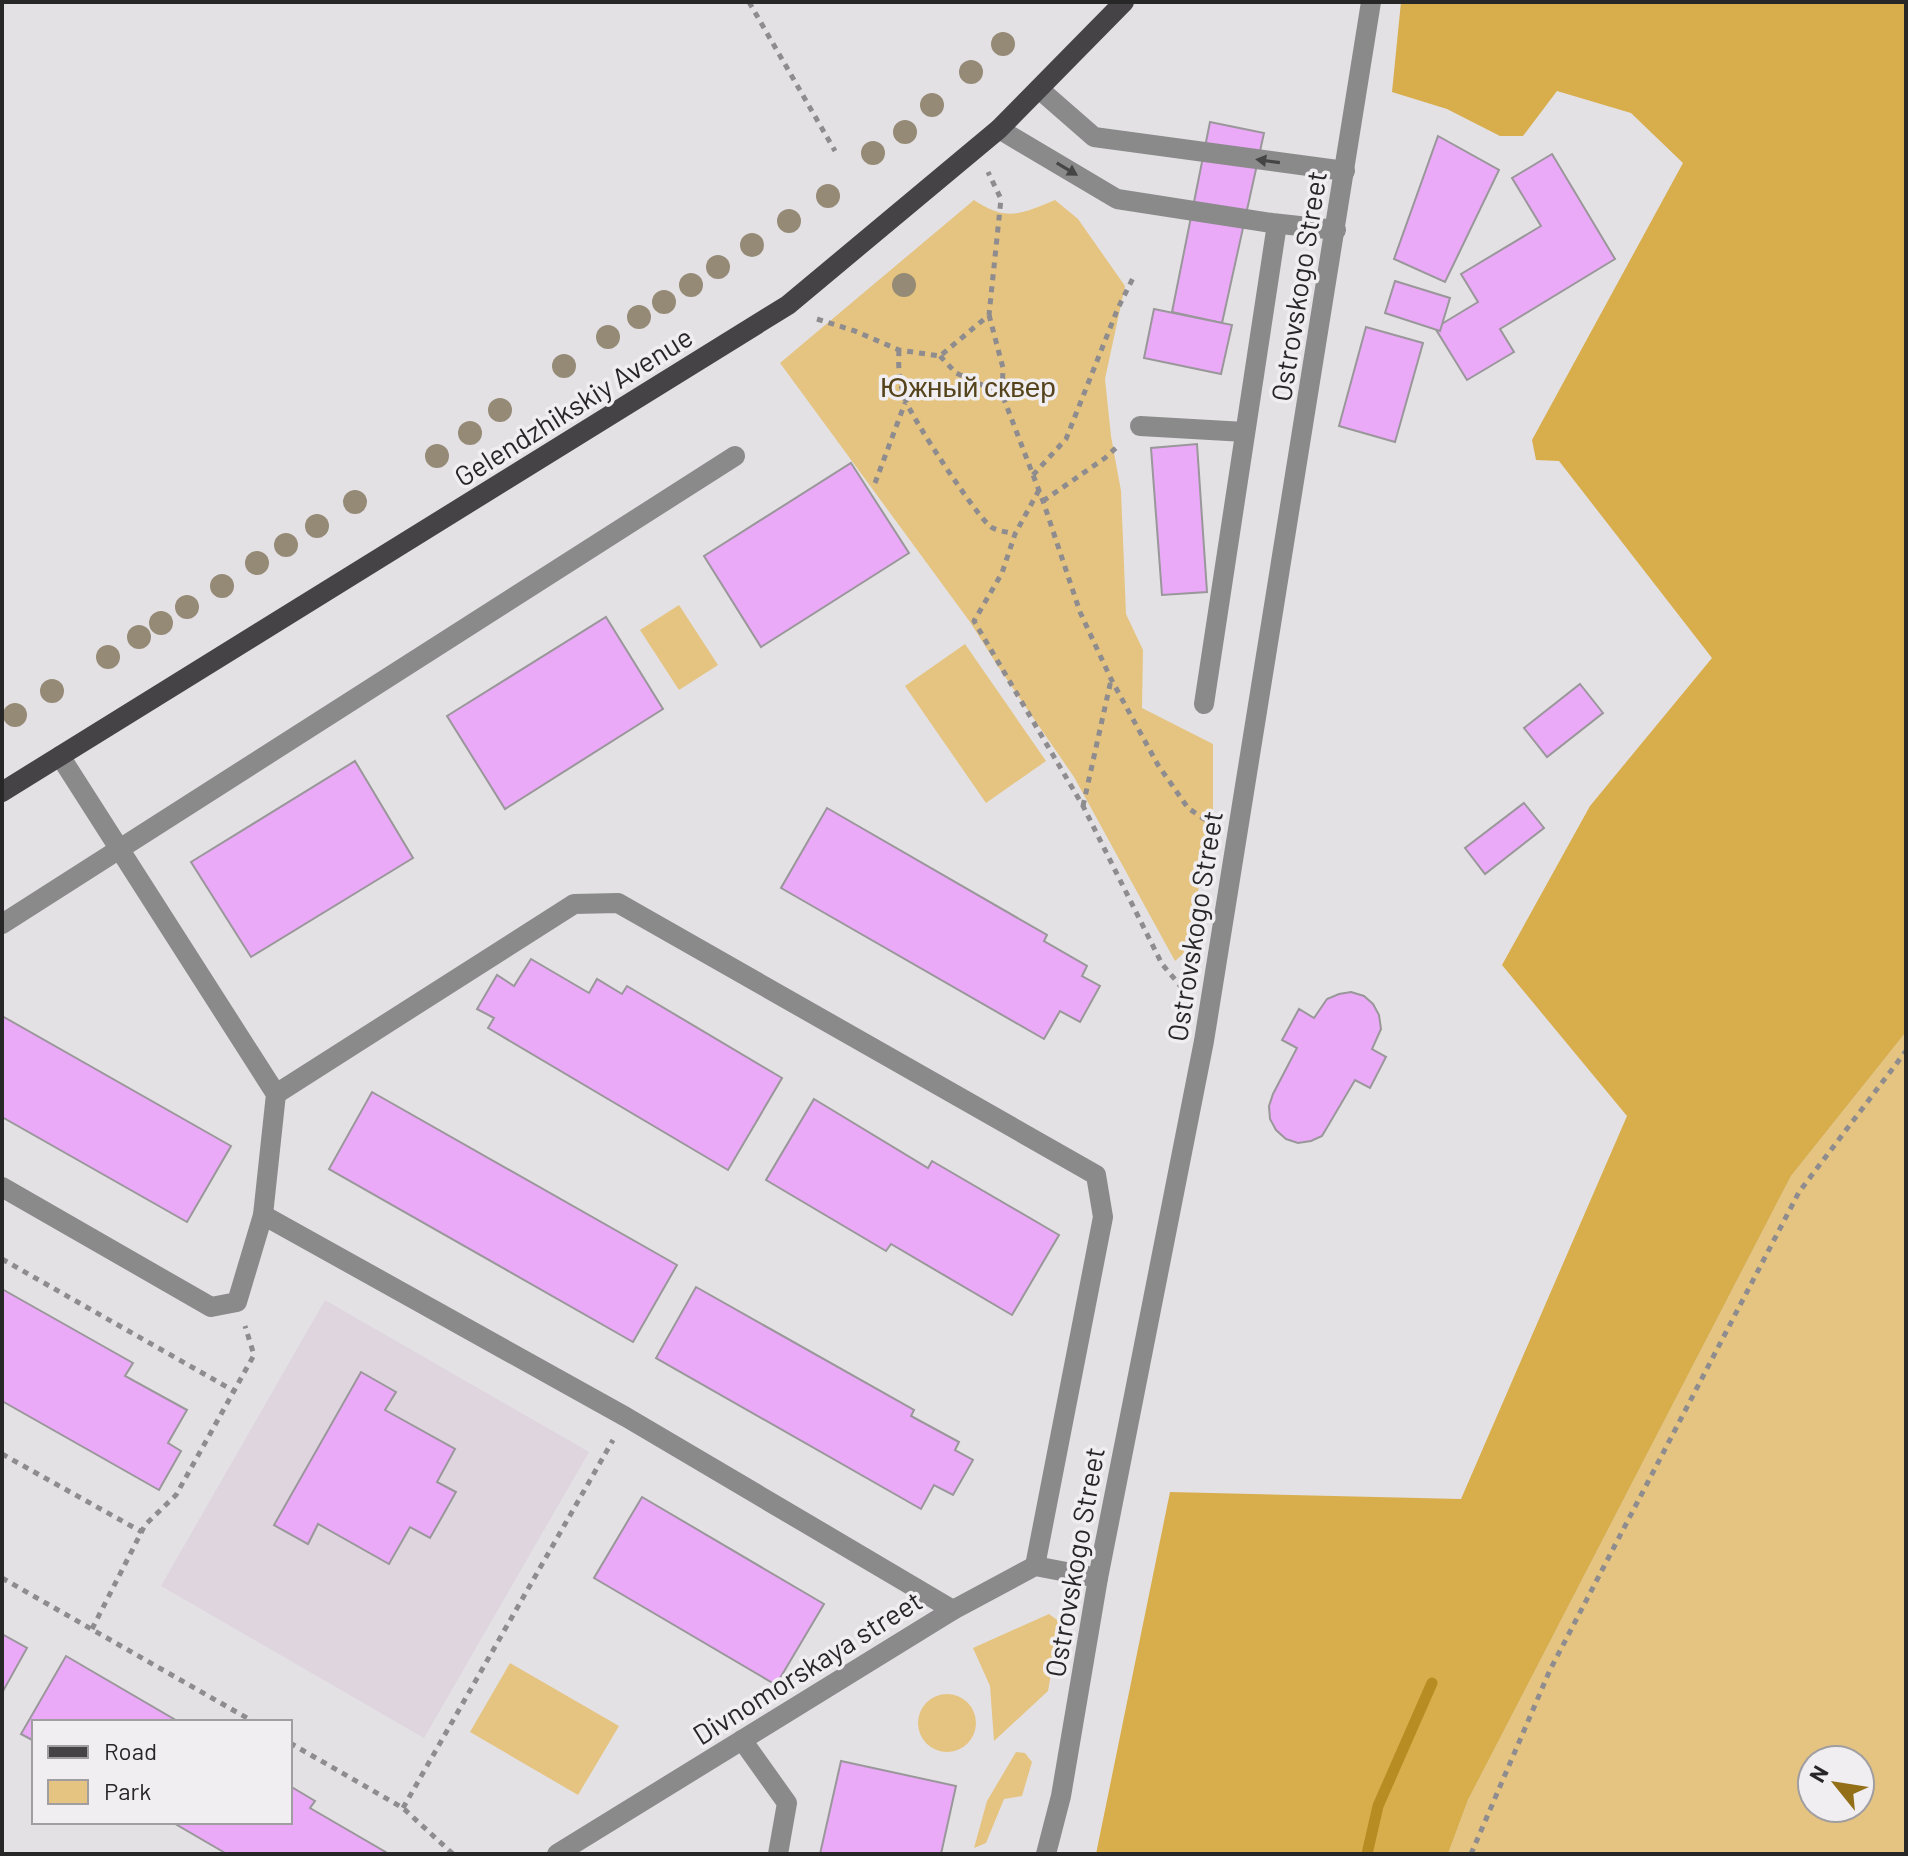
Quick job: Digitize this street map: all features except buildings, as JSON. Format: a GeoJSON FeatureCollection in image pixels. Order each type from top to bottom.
{"type":"FeatureCollection","features":[{"type":"Feature","properties":{"kind":"main road","name":"Gelendzhikskiy Avenue"},"geometry":{"type":"LineString","coordinates":[[2,792],[788,305],[999,129],[1124,2]]}},
{"type":"Feature","properties":{"kind":"street","name":"Ostrovskogo Street"},"geometry":{"type":"LineString","coordinates":[[1046,1854],[1061,1796],[1098,1578],[1204,1041],[1371,2]]}},
{"type":"Feature","properties":{"kind":"street"},"geometry":{"type":"LineString","coordinates":[[1039,89],[1094,137],[1345,171]]}},
{"type":"Feature","properties":{"kind":"street"},"geometry":{"type":"LineString","coordinates":[[999,129],[1117,199],[1336,230]]}},
{"type":"Feature","properties":{"kind":"street"},"geometry":{"type":"LineString","coordinates":[[1204,704],[1277,224]]}},
{"type":"Feature","properties":{"kind":"street"},"geometry":{"type":"LineString","coordinates":[[1140,426],[1245,432]]}},
{"type":"Feature","properties":{"kind":"street"},"geometry":{"type":"LineString","coordinates":[[2,924],[735,456]]}},
{"type":"Feature","properties":{"kind":"street"},"geometry":{"type":"LineString","coordinates":[[2,1187],[211,1307],[237,1302],[263,1215],[276,1094],[60,756]]}},
{"type":"Feature","properties":{"kind":"street"},"geometry":{"type":"LineString","coordinates":[[276,1094],[574,904],[618,903],[1096,1175],[1103,1217],[1035,1566],[1098,1578]]}},
{"type":"Feature","properties":{"kind":"street"},"geometry":{"type":"LineString","coordinates":[[263,1215],[626,1417],[953,1610]]}},
{"type":"Feature","properties":{"kind":"street","name":"Divnomorskaya street"},"geometry":{"type":"LineString","coordinates":[[557,1854],[953,1610],[1035,1566]]}},
{"type":"Feature","properties":{"kind":"street","name":"Divnomorskaya street"},"geometry":{"type":"LineString","coordinates":[[742,1740],[787,1803],[778,1854]]}},
{"type":"Feature","properties":{"kind":"path"},"geometry":{"type":"LineString","coordinates":[[749,2],[835,151]]}},
{"type":"Feature","properties":{"kind":"path"},"geometry":{"type":"LineString","coordinates":[[988,172],[1001,199],[989,315],[1003,368],[1002,394],[1043,501],[1080,612],[1111,679],[1158,765],[1188,808],[1213,825]]}},
{"type":"Feature","properties":{"kind":"path"},"geometry":{"type":"LineString","coordinates":[[1033,475],[1066,439],[1118,308],[1135,274]]}},
{"type":"Feature","properties":{"kind":"path"},"geometry":{"type":"LineString","coordinates":[[940,356],[989,315]]}},
{"type":"Feature","properties":{"kind":"path"},"geometry":{"type":"LineString","coordinates":[[817,319],[899,350],[940,356],[956,373],[1002,394]]}},
{"type":"Feature","properties":{"kind":"path"},"geometry":{"type":"LineString","coordinates":[[899,350],[897,371],[905,402],[968,500],[991,527],[1015,534]]}},
{"type":"Feature","properties":{"kind":"path"},"geometry":{"type":"LineString","coordinates":[[875,483],[905,402]]}},
{"type":"Feature","properties":{"kind":"path"},"geometry":{"type":"LineString","coordinates":[[1043,501],[1105,458],[1140,426]]}},
{"type":"Feature","properties":{"kind":"path"},"geometry":{"type":"LineString","coordinates":[[1039,490],[1015,534],[1002,573],[974,621],[1083,806],[1162,964],[1183,989]]}},
{"type":"Feature","properties":{"kind":"path"},"geometry":{"type":"LineString","coordinates":[[1083,806],[1111,679]]}},
{"type":"Feature","properties":{"kind":"path"},"geometry":{"type":"LineString","coordinates":[[1471,1854],[1550,1670],[1799,1192],[1906,1051]]}},
{"type":"Feature","properties":{"kind":"path"},"geometry":{"type":"LineString","coordinates":[[2,1259],[234,1391]]}},
{"type":"Feature","properties":{"kind":"path"},"geometry":{"type":"LineString","coordinates":[[92,1629],[145,1525],[176,1495],[254,1355],[237,1302]]}},
{"type":"Feature","properties":{"kind":"path"},"geometry":{"type":"LineString","coordinates":[[403,1808],[626,1417]]}},
{"type":"Feature","properties":{"kind":"path"},"geometry":{"type":"LineString","coordinates":[[2,1454],[142,1532]]}},
{"type":"Feature","properties":{"kind":"path"},"geometry":{"type":"LineString","coordinates":[[2,1578],[251,1720]]}},
{"type":"Feature","properties":{"kind":"path"},"geometry":{"type":"LineString","coordinates":[[292,1744],[403,1808],[453,1854]]}},
{"type":"Feature","properties":{"kind":"shaded area"},"geometry":{"type":"Polygon","coordinates":[[[1401,2],[1906,2],[1906,1032],[1791,1176],[1468,1800],[1448,1854],[1096,1854],[1170,1492],[1461,1499],[1627,1116],[1502,965],[1590,806],[1712,658],[1559,461],[1536,460],[1532,440],[1683,163],[1631,113],[1557,91],[1523,136],[1500,136],[1447,109],[1392,92],[1401,2]]]}},
{"type":"Feature","properties":{"kind":"shaded area"},"geometry":{"type":"Polygon","coordinates":[[[325,1300],[589,1452],[424,1738],[161,1586],[325,1300]]]}},
{"type":"Feature","properties":{"kind":"green space","name":"Южный сквер"},"geometry":{"type":"Polygon","coordinates":[[[974,200],[996,211],[1014,214],[1055,200],[1078,219],[1125,286],[1105,379],[1121,491],[1126,614],[1143,650],[1142,708],[1213,744],[1213,825],[1184,953],[1175,961],[1074,777],[970,622],[780,363],[974,200]]]}},
{"type":"Feature","properties":{"kind":"green space"},"geometry":{"type":"Polygon","coordinates":[[[679,605],[718,665],[679,690],[640,630],[679,605]]]}},
{"type":"Feature","properties":{"kind":"green space"},"geometry":{"type":"Polygon","coordinates":[[[965,644],[1046,761],[986,803],[905,686],[965,644]]]}},
{"type":"Feature","properties":{"kind":"green space"},"geometry":{"type":"Polygon","coordinates":[[[1906,1032],[1906,1854],[1448,1854],[1468,1800],[1791,1176],[1906,1032]]]}},
{"type":"Feature","properties":{"kind":"green space"},"geometry":{"type":"Polygon","coordinates":[[[1049,1614],[1060,1622],[1048,1691],[994,1741],[990,1686],[973,1648],[1049,1614]]]}},
{"type":"Feature","properties":{"kind":"green space"},"geometry":{"type":"Polygon","coordinates":[[[510,1663],[619,1726],[578,1795],[470,1732],[510,1663]]]}},
{"type":"Feature","properties":{"kind":"green space"},"geometry":{"type":"Polygon","coordinates":[[[947,1694],[968,1702],[976,1723],[968,1744],[947,1752],[926,1744],[918,1723],[926,1702],[947,1694]]]}},
{"type":"Feature","properties":{"kind":"green space"},"geometry":{"type":"Polygon","coordinates":[[[1016,1752],[1025,1753],[1032,1762],[1022,1796],[1004,1799],[986,1843],[974,1848],[987,1801],[1016,1752]]]}},
{"type":"Feature","properties":{"kind":"waterway"},"geometry":{"type":"LineString","coordinates":[[1367,1854],[1378,1806],[1432,1683]]}}]}
